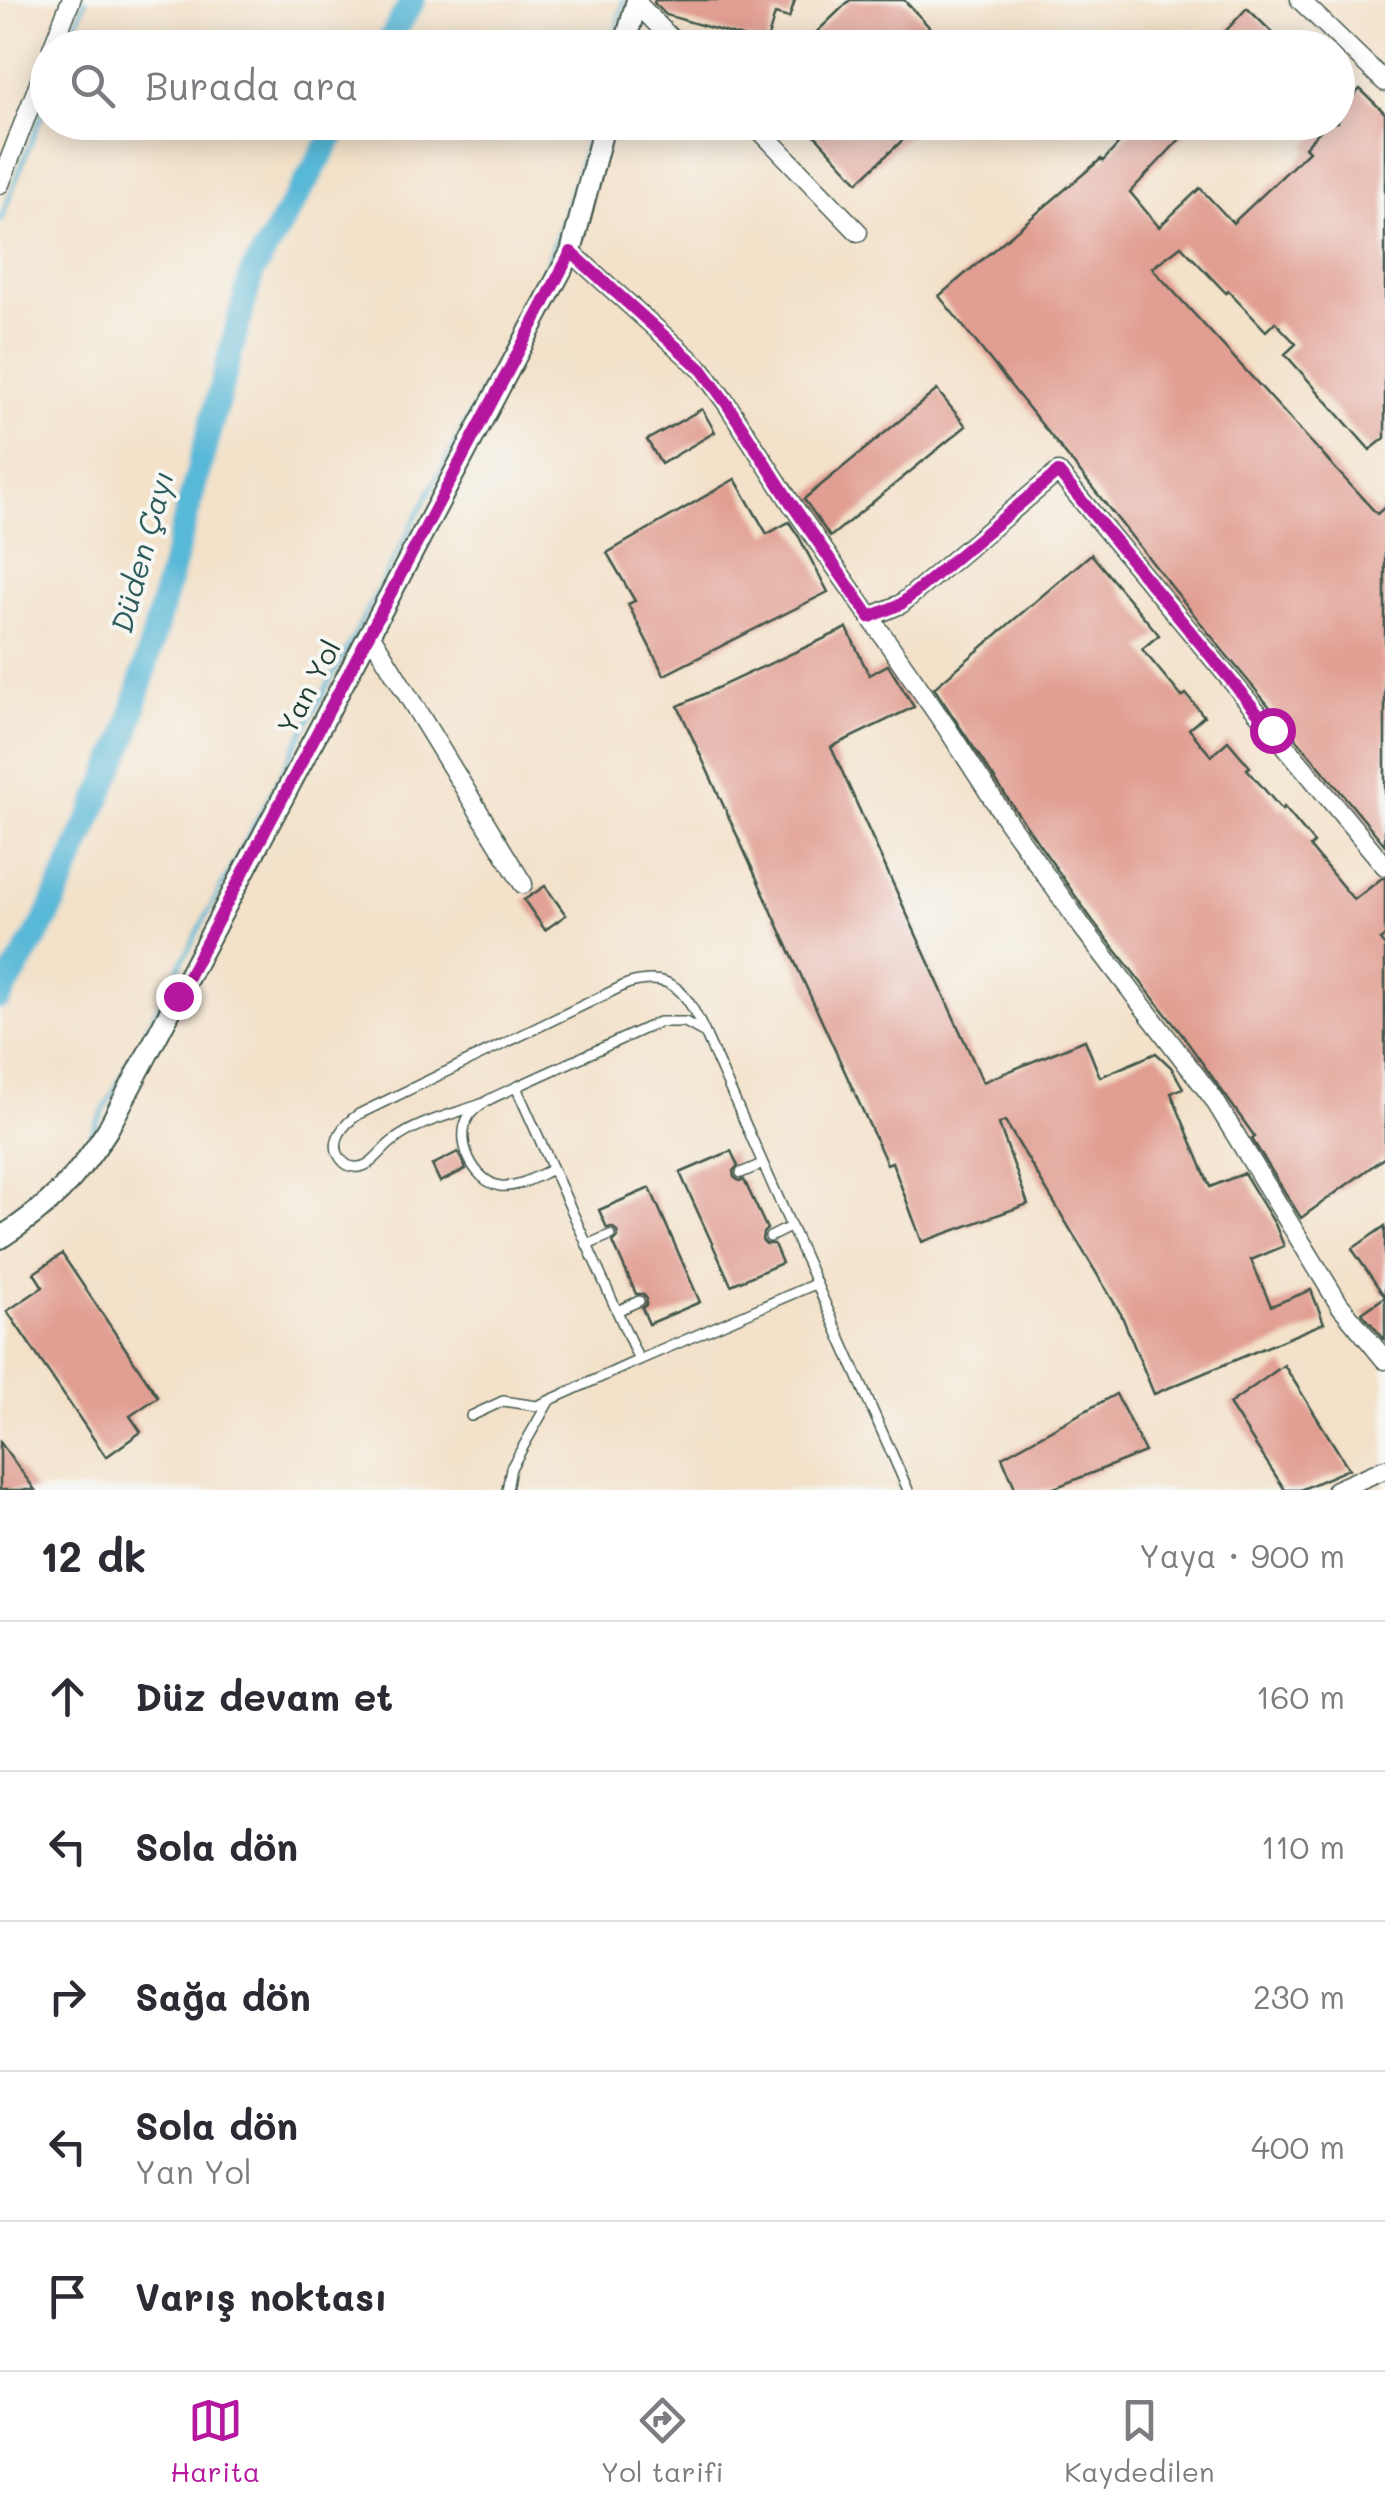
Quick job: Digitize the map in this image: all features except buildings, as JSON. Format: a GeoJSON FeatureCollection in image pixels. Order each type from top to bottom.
{"type":"FeatureCollection","features":[{"type":"Feature","properties":{"kind":"street"},"geometry":{"type":"LineString","coordinates":[[59,30],[70,0]]}},
{"type":"Feature","properties":{"kind":"street"},"geometry":{"type":"LineString","coordinates":[[1300,0],[1331,30]]}},
{"type":"Feature","properties":{"kind":"street"},"geometry":{"type":"LineString","coordinates":[[629,30],[637,1]]}},
{"type":"Feature","properties":{"kind":"street"},"geometry":{"type":"LineString","coordinates":[[637,1],[664,30]]}},
{"type":"Feature","properties":{"kind":"street"},"geometry":{"type":"LineString","coordinates":[[1355,53],[1385,82]]}},
{"type":"Feature","properties":{"kind":"street"},"geometry":{"type":"LineString","coordinates":[[0,184],[30,106]]}},
{"type":"Feature","properties":{"kind":"street","name":"Yan Yol"},"geometry":{"type":"LineString","coordinates":[[0,1238],[26,1221],[76,1176],[108,1129],[571,252],[600,140]]}},
{"type":"Feature","properties":{"kind":"street"},"geometry":{"type":"LineString","coordinates":[[769,140],[858,232]]}},
{"type":"Feature","properties":{"kind":"street"},"geometry":{"type":"LineString","coordinates":[[571,252],[702,370],[727,404],[1083,928],[1213,1098],[1339,1304],[1385,1360]]}},
{"type":"Feature","properties":{"kind":"street"},"geometry":{"type":"LineString","coordinates":[[870,617],[901,604],[1058,472],[1385,866]]}},
{"type":"Feature","properties":{"kind":"street"},"geometry":{"type":"LineString","coordinates":[[369,632],[523,884]]}},
{"type":"Feature","properties":{"kind":"street"},"geometry":{"type":"LineString","coordinates":[[1336,1490],[1385,1469]]}},
{"type":"Feature","properties":{"kind":"lane"},"geometry":{"type":"LineString","coordinates":[[705,1034],[685,1022],[658,1022],[480,1104],[407,1132],[365,1165],[349,1166],[338,1153],[338,1136],[359,1114],[627,984],[655,979],[674,985],[687,998],[705,1034],[908,1490]]}},
{"type":"Feature","properties":{"kind":"lane"},"geometry":{"type":"LineString","coordinates":[[516,1087],[639,1360]]}},
{"type":"Feature","properties":{"kind":"lane"},"geometry":{"type":"LineString","coordinates":[[480,1104],[467,1118],[462,1136],[468,1156],[482,1176],[498,1186],[516,1185],[552,1169]]}},
{"type":"Feature","properties":{"kind":"lane"},"geometry":{"type":"LineString","coordinates":[[741,1173],[762,1164]]}},
{"type":"Feature","properties":{"kind":"lane"},"geometry":{"type":"LineString","coordinates":[[770,1236],[790,1228]]}},
{"type":"Feature","properties":{"kind":"lane"},"geometry":{"type":"LineString","coordinates":[[587,1245],[610,1235]]}},
{"type":"Feature","properties":{"kind":"lane"},"geometry":{"type":"LineString","coordinates":[[470,1416],[503,1402],[536,1406],[815,1284]]}},
{"type":"Feature","properties":{"kind":"lane"},"geometry":{"type":"LineString","coordinates":[[616,1311],[639,1301]]}},
{"type":"Feature","properties":{"kind":"lane"},"geometry":{"type":"LineString","coordinates":[[507,1490],[512,1468],[550,1400]]}},
{"type":"Feature","properties":{"kind":"waterway"},"geometry":{"type":"LineString","coordinates":[[74,30],[86,0]]}},
{"type":"Feature","properties":{"kind":"waterway","name":"Düden Çayı"},"geometry":{"type":"LineString","coordinates":[[396,30],[413,0]]}},
{"type":"Feature","properties":{"kind":"waterway"},"geometry":{"type":"LineString","coordinates":[[616,30],[624,0]]}},
{"type":"Feature","properties":{"kind":"waterway"},"geometry":{"type":"LineString","coordinates":[[0,221],[32,140]]}},
{"type":"Feature","properties":{"kind":"waterway","name":"Düden Çayı"},"geometry":{"type":"LineString","coordinates":[[0,997],[47,918],[127,734],[252,273],[330,140]]}},
{"type":"Feature","properties":{"kind":"waterway"},"geometry":{"type":"LineString","coordinates":[[87,1142],[530,301],[557,235],[587,140]]}},
{"type":"Feature","properties":{"kind":"route"},"geometry":{"type":"LineString","coordinates":[[178,996],[571,252],[702,370],[870,617],[901,604],[1058,472],[1272,730]]}}]}
